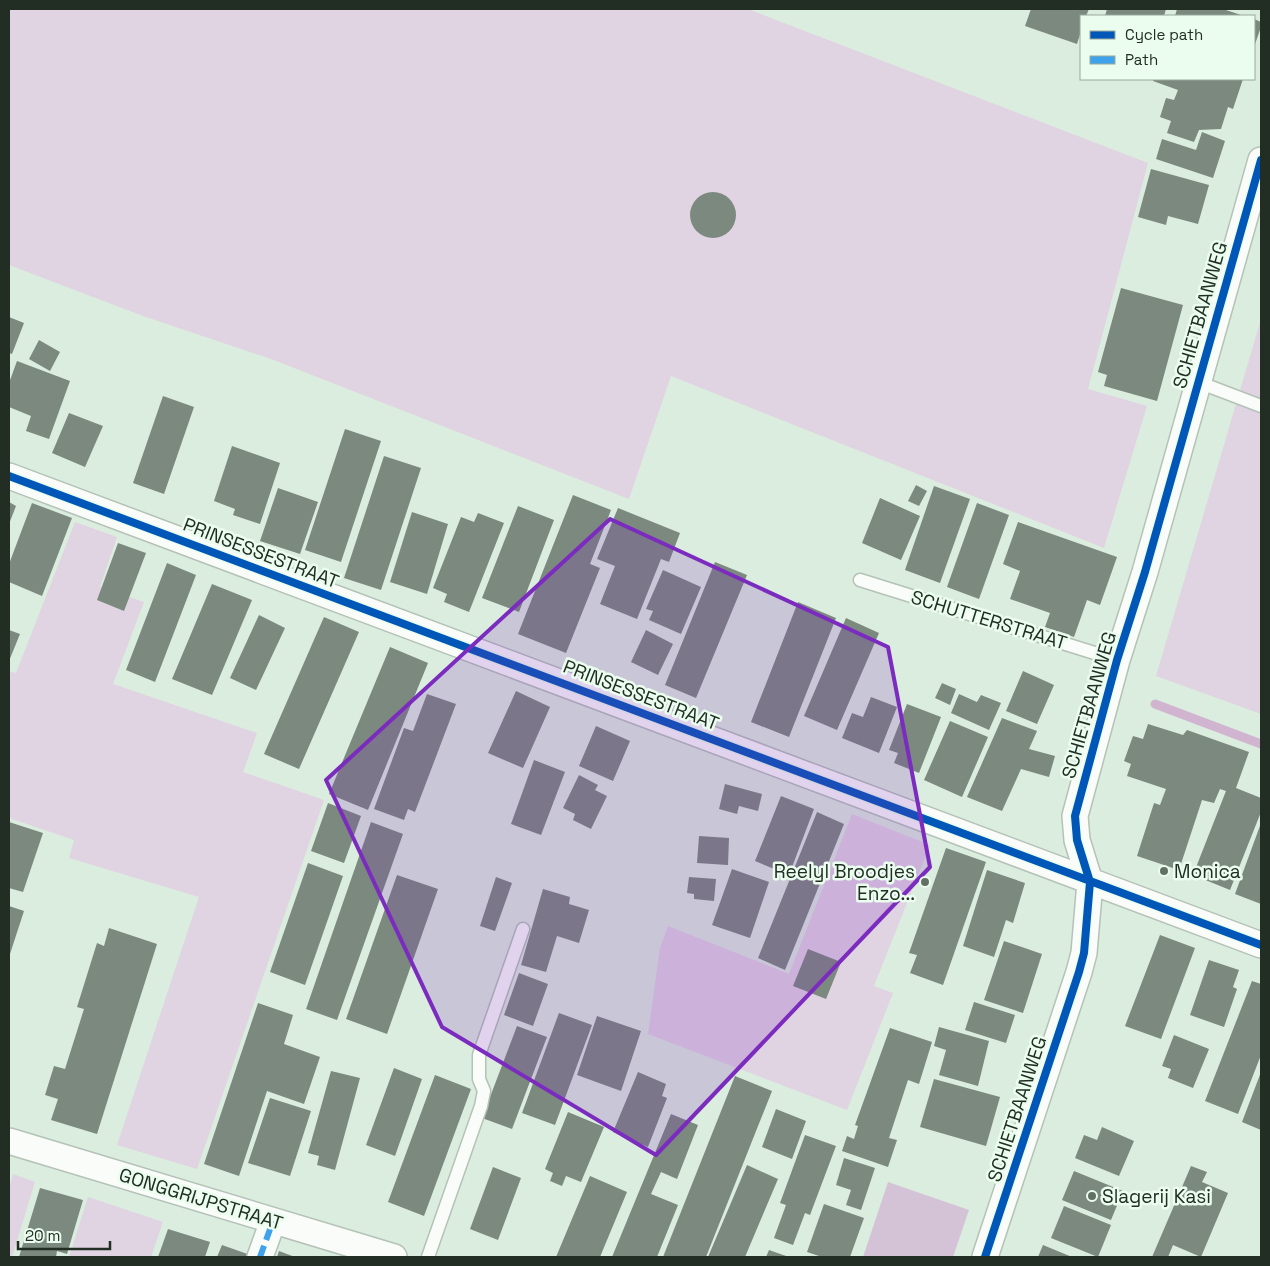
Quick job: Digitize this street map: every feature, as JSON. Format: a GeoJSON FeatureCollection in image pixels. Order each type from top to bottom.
{"type":"FeatureCollection","features":[{"type":"Feature","properties":{"kind":"street","name":"SCHIETBAANWEG"},"geometry":{"type":"LineString","coordinates":[[985,1257],[1084,953],[1090,882],[1077,840],[1075,816],[1117,660],[1145,572],[1261,160]]}},
{"type":"Feature","properties":{"kind":"street","name":"PRINSESSESTRAAT"},"geometry":{"type":"LineString","coordinates":[[9,476],[1261,945]]}},
{"type":"Feature","properties":{"kind":"street","name":"GONGGRIJPSTRAAT"},"geometry":{"type":"LineString","coordinates":[[9,1141],[394,1257]]}},
{"type":"Feature","properties":{"kind":"street"},"geometry":{"type":"LineString","coordinates":[[260,1257],[273,1221]]}},
{"type":"Feature","properties":{"kind":"lane"},"geometry":{"type":"LineString","coordinates":[[1198,382],[1261,406]]}},
{"type":"Feature","properties":{"kind":"lane","name":"SCHUTTERSTRAAT"},"geometry":{"type":"LineString","coordinates":[[860,580],[1117,660]]}},
{"type":"Feature","properties":{"kind":"lane"},"geometry":{"type":"LineString","coordinates":[[428,1257],[481,1106],[484,1091],[479,1080],[479,1056],[523,929]]}},
{"type":"Feature","properties":{"kind":"highlighted area"},"geometry":{"type":"Polygon","coordinates":[[[610,519],[888,647],[930,867],[656,1155],[442,1027],[326,780],[610,519]]]}},
{"type":"Feature","properties":{"kind":"shaded area"},"geometry":{"type":"Polygon","coordinates":[[[9,9],[748,9],[1148,163],[1088,389],[1147,406],[1104,548],[671,376],[629,499],[271,359],[143,316],[9,265],[9,9]]]}},
{"type":"Feature","properties":{"kind":"shaded area"},"geometry":{"type":"Polygon","coordinates":[[[1261,319],[1261,714],[1156,676],[1261,319]]]}},
{"type":"Feature","properties":{"kind":"shaded area"},"geometry":{"type":"Polygon","coordinates":[[[75,522],[117,537],[100,587],[144,602],[113,684],[257,733],[243,772],[324,800],[197,1169],[117,1145],[199,897],[69,858],[74,840],[9,818],[9,671],[16,673],[75,522]]]}},
{"type":"Feature","properties":{"kind":"shaded area"},"geometry":{"type":"Polygon","coordinates":[[[852,814],[930,845],[874,986],[893,993],[847,1110],[648,1034],[660,948],[668,926],[789,974],[852,814]]]}},
{"type":"Feature","properties":{"kind":"shaded area"},"geometry":{"type":"Polygon","coordinates":[[[13,1174],[35,1182],[12,1257],[9,1257],[9,1188],[13,1174]]]}},
{"type":"Feature","properties":{"kind":"shaded area"},"geometry":{"type":"Polygon","coordinates":[[[888,1182],[969,1210],[953,1257],[863,1257],[888,1182]]]}},
{"type":"Feature","properties":{"kind":"shaded area"},"geometry":{"type":"Polygon","coordinates":[[[88,1197],[163,1222],[151,1257],[69,1257],[88,1197]]]}},
{"type":"Feature","properties":{"kind":"building"},"geometry":{"type":"Polygon","coordinates":[[[1031,9],[1089,9],[1086,15],[1080,15],[1080,34],[1077,44],[1025,26],[1031,9]]]}},
{"type":"Feature","properties":{"kind":"building"},"geometry":{"type":"Polygon","coordinates":[[[1107,9],[1166,9],[1164,15],[1105,15],[1107,9]]]}},
{"type":"Feature","properties":{"kind":"building"},"geometry":{"type":"Polygon","coordinates":[[[1177,9],[1223,9],[1241,15],[1175,15],[1177,9]]]}},
{"type":"Feature","properties":{"kind":"building"},"geometry":{"type":"Polygon","coordinates":[[[1255,19],[1261,22],[1255,44],[1255,19]]]}},
{"type":"Feature","properties":{"kind":"building"},"geometry":{"type":"Polygon","coordinates":[[[1243,80],[1233,109],[1228,107],[1221,129],[1199,130],[1194,142],[1167,133],[1171,121],[1160,117],[1166,98],[1174,100],[1178,90],[1153,81],[1243,80]]]}},
{"type":"Feature","properties":{"kind":"building"},"geometry":{"type":"Polygon","coordinates":[[[1202,132],[1225,141],[1213,178],[1156,159],[1162,139],[1196,150],[1202,132]]]}},
{"type":"Feature","properties":{"kind":"building"},"geometry":{"type":"Polygon","coordinates":[[[1151,169],[1209,185],[1198,224],[1168,216],[1166,225],[1138,217],[1151,169]]]}},
{"type":"Feature","properties":{"kind":"building"},"geometry":{"type":"Polygon","coordinates":[[[713,192],[726,196],[732,202],[736,215],[732,228],[726,234],[713,238],[700,234],[694,228],[690,215],[694,202],[700,196],[713,192]]]}},
{"type":"Feature","properties":{"kind":"building"},"geometry":{"type":"Polygon","coordinates":[[[1121,288],[1183,305],[1157,401],[1104,386],[1107,375],[1098,372],[1121,288]]]}},
{"type":"Feature","properties":{"kind":"building"},"geometry":{"type":"Polygon","coordinates":[[[9,317],[24,323],[12,354],[9,353],[9,317]]]}},
{"type":"Feature","properties":{"kind":"building"},"geometry":{"type":"Polygon","coordinates":[[[39,340],[60,352],[50,371],[29,359],[39,340]]]}},
{"type":"Feature","properties":{"kind":"building"},"geometry":{"type":"Polygon","coordinates":[[[17,361],[70,381],[49,439],[26,431],[31,416],[9,407],[9,383],[17,361]]]}},
{"type":"Feature","properties":{"kind":"building"},"geometry":{"type":"Polygon","coordinates":[[[163,396],[194,407],[164,494],[133,483],[163,396]]]}},
{"type":"Feature","properties":{"kind":"building"},"geometry":{"type":"Polygon","coordinates":[[[69,413],[103,426],[85,467],[52,453],[69,413]]]}},
{"type":"Feature","properties":{"kind":"building"},"geometry":{"type":"Polygon","coordinates":[[[345,429],[381,441],[341,562],[305,550],[345,429]]]}},
{"type":"Feature","properties":{"kind":"building"},"geometry":{"type":"Polygon","coordinates":[[[232,446],[280,463],[260,524],[233,515],[235,509],[214,501],[232,446]]]}},
{"type":"Feature","properties":{"kind":"building"},"geometry":{"type":"Polygon","coordinates":[[[384,456],[421,468],[381,590],[344,578],[384,456]]]}},
{"type":"Feature","properties":{"kind":"building"},"geometry":{"type":"Polygon","coordinates":[[[916,485],[927,491],[919,506],[908,501],[916,485]]]}},
{"type":"Feature","properties":{"kind":"building"},"geometry":{"type":"Polygon","coordinates":[[[934,486],[970,499],[940,583],[905,570],[934,486]]]}},
{"type":"Feature","properties":{"kind":"building"},"geometry":{"type":"Polygon","coordinates":[[[278,488],[318,502],[300,554],[260,541],[278,488]]]}},
{"type":"Feature","properties":{"kind":"building"},"geometry":{"type":"Polygon","coordinates":[[[573,495],[611,510],[590,564],[600,568],[566,653],[518,634],[573,495]]]}},
{"type":"Feature","properties":{"kind":"building"},"geometry":{"type":"Polygon","coordinates":[[[880,498],[920,516],[901,560],[862,543],[880,498]]]}},
{"type":"Feature","properties":{"kind":"building"},"geometry":{"type":"Polygon","coordinates":[[[9,502],[16,506],[9,524],[9,502]]]}},
{"type":"Feature","properties":{"kind":"building"},"geometry":{"type":"Polygon","coordinates":[[[32,503],[72,518],[42,596],[9,582],[9,564],[32,503]]]}},
{"type":"Feature","properties":{"kind":"building"},"geometry":{"type":"Polygon","coordinates":[[[977,503],[1009,515],[979,599],[947,587],[977,503]]]}},
{"type":"Feature","properties":{"kind":"building"},"geometry":{"type":"Polygon","coordinates":[[[518,506],[554,520],[519,612],[482,598],[518,506]]]}},
{"type":"Feature","properties":{"kind":"building"},"geometry":{"type":"Polygon","coordinates":[[[618,508],[680,533],[669,562],[661,559],[637,619],[600,604],[615,566],[597,559],[618,508]]]}},
{"type":"Feature","properties":{"kind":"building"},"geometry":{"type":"Polygon","coordinates":[[[412,512],[448,524],[427,594],[390,582],[412,512]]]}},
{"type":"Feature","properties":{"kind":"building"},"geometry":{"type":"Polygon","coordinates":[[[478,513],[504,523],[469,612],[444,602],[447,594],[433,588],[461,517],[474,522],[478,513]]]}},
{"type":"Feature","properties":{"kind":"building"},"geometry":{"type":"Polygon","coordinates":[[[1018,522],[1117,557],[1100,605],[1087,600],[1074,637],[1045,627],[1050,613],[1010,599],[1020,571],[1003,564],[1018,522]]]}},
{"type":"Feature","properties":{"kind":"building"},"geometry":{"type":"Polygon","coordinates":[[[118,543],[146,553],[124,611],[97,600],[118,543]]]}},
{"type":"Feature","properties":{"kind":"building"},"geometry":{"type":"Polygon","coordinates":[[[715,562],[747,575],[696,698],[665,685],[715,562]]]}},
{"type":"Feature","properties":{"kind":"building"},"geometry":{"type":"Polygon","coordinates":[[[167,563],[196,575],[155,682],[126,670],[167,563]]]}},
{"type":"Feature","properties":{"kind":"building"},"geometry":{"type":"Polygon","coordinates":[[[663,570],[701,587],[681,634],[649,620],[653,611],[646,609],[663,570]]]}},
{"type":"Feature","properties":{"kind":"building"},"geometry":{"type":"Polygon","coordinates":[[[212,584],[252,600],[212,695],[172,679],[212,584]]]}},
{"type":"Feature","properties":{"kind":"building"},"geometry":{"type":"Polygon","coordinates":[[[798,602],[836,618],[789,737],[751,722],[798,602]]]}},
{"type":"Feature","properties":{"kind":"building"},"geometry":{"type":"Polygon","coordinates":[[[259,615],[285,628],[256,690],[230,678],[259,615]]]}},
{"type":"Feature","properties":{"kind":"building"},"geometry":{"type":"Polygon","coordinates":[[[324,617],[359,632],[299,769],[264,754],[324,617]]]}},
{"type":"Feature","properties":{"kind":"building"},"geometry":{"type":"Polygon","coordinates":[[[846,618],[879,633],[837,730],[804,716],[846,618]]]}},
{"type":"Feature","properties":{"kind":"building"},"geometry":{"type":"Polygon","coordinates":[[[9,630],[20,634],[9,661],[9,630]]]}},
{"type":"Feature","properties":{"kind":"building"},"geometry":{"type":"Polygon","coordinates":[[[646,630],[673,644],[658,675],[631,662],[646,630]]]}},
{"type":"Feature","properties":{"kind":"building"},"geometry":{"type":"Polygon","coordinates":[[[390,647],[428,663],[368,810],[329,794],[390,647]]]}},
{"type":"Feature","properties":{"kind":"building"},"geometry":{"type":"Polygon","coordinates":[[[1023,671],[1054,685],[1037,724],[1006,711],[1023,671]]]}},
{"type":"Feature","properties":{"kind":"building"},"geometry":{"type":"Polygon","coordinates":[[[942,683],[956,689],[950,705],[935,698],[942,683]]]}},
{"type":"Feature","properties":{"kind":"building"},"geometry":{"type":"Polygon","coordinates":[[[516,691],[550,707],[523,768],[488,753],[516,691]]]}},
{"type":"Feature","properties":{"kind":"building"},"geometry":{"type":"Polygon","coordinates":[[[427,694],[456,704],[415,812],[408,809],[404,820],[374,809],[404,728],[413,731],[427,694]]]}},
{"type":"Feature","properties":{"kind":"building"},"geometry":{"type":"Polygon","coordinates":[[[959,694],[977,702],[981,695],[1001,703],[989,730],[951,713],[959,694]]]}},
{"type":"Feature","properties":{"kind":"building"},"geometry":{"type":"Polygon","coordinates":[[[871,697],[897,707],[879,753],[842,738],[852,713],[863,717],[871,697]]]}},
{"type":"Feature","properties":{"kind":"building"},"geometry":{"type":"Polygon","coordinates":[[[907,704],[941,717],[919,773],[894,763],[898,753],[889,750],[907,704]]]}},
{"type":"Feature","properties":{"kind":"building"},"geometry":{"type":"Polygon","coordinates":[[[1002,718],[1037,731],[1029,749],[1055,756],[1049,777],[1021,769],[1002,811],[967,797],[1002,718]]]}},
{"type":"Feature","properties":{"kind":"building"},"geometry":{"type":"Polygon","coordinates":[[[950,721],[988,737],[962,797],[924,780],[950,721]]]}},
{"type":"Feature","properties":{"kind":"building"},"geometry":{"type":"Polygon","coordinates":[[[1148,724],[1183,735],[1187,730],[1249,752],[1236,788],[1261,798],[1261,812],[1230,890],[1193,875],[1226,791],[1220,789],[1214,803],[1202,800],[1179,870],[1137,856],[1154,803],[1160,805],[1166,789],[1127,776],[1131,764],[1124,761],[1133,736],[1143,739],[1148,724]]]}},
{"type":"Feature","properties":{"kind":"building"},"geometry":{"type":"Polygon","coordinates":[[[596,726],[630,741],[613,781],[579,766],[596,726]]]}},
{"type":"Feature","properties":{"kind":"building"},"geometry":{"type":"Polygon","coordinates":[[[534,760],[565,772],[541,835],[511,824],[534,760]]]}},
{"type":"Feature","properties":{"kind":"building"},"geometry":{"type":"Polygon","coordinates":[[[579,775],[598,785],[595,790],[607,796],[591,829],[573,820],[575,814],[563,808],[579,775]]]}},
{"type":"Feature","properties":{"kind":"building"},"geometry":{"type":"Polygon","coordinates":[[[725,784],[762,794],[758,811],[739,806],[737,814],[719,809],[725,784]]]}},
{"type":"Feature","properties":{"kind":"building"},"geometry":{"type":"Polygon","coordinates":[[[781,796],[814,809],[789,875],[755,861],[781,796]]]}},
{"type":"Feature","properties":{"kind":"building"},"geometry":{"type":"Polygon","coordinates":[[[328,803],[361,816],[344,863],[311,851],[328,803]]]}},
{"type":"Feature","properties":{"kind":"building"},"geometry":{"type":"Polygon","coordinates":[[[817,812],[844,824],[785,970],[758,958],[817,812]]]}},
{"type":"Feature","properties":{"kind":"building"},"geometry":{"type":"Polygon","coordinates":[[[9,822],[43,833],[23,892],[9,888],[9,822]]]}},
{"type":"Feature","properties":{"kind":"building"},"geometry":{"type":"Polygon","coordinates":[[[371,822],[403,834],[337,1020],[306,1009],[371,822]]]}},
{"type":"Feature","properties":{"kind":"building"},"geometry":{"type":"Polygon","coordinates":[[[1261,823],[1261,904],[1235,894],[1261,823]]]}},
{"type":"Feature","properties":{"kind":"building"},"geometry":{"type":"Polygon","coordinates":[[[699,836],[729,838],[728,865],[697,863],[699,836]]]}},
{"type":"Feature","properties":{"kind":"building"},"geometry":{"type":"Polygon","coordinates":[[[946,848],[986,862],[943,985],[910,973],[917,955],[909,953],[946,848]]]}},
{"type":"Feature","properties":{"kind":"building"},"geometry":{"type":"Polygon","coordinates":[[[308,863],[343,876],[305,985],[270,972],[308,863]]]}},
{"type":"Feature","properties":{"kind":"building"},"geometry":{"type":"Polygon","coordinates":[[[732,869],[769,882],[750,938],[712,925],[732,869]]]}},
{"type":"Feature","properties":{"kind":"building"},"geometry":{"type":"Polygon","coordinates":[[[987,870],[1025,883],[1013,923],[1006,920],[994,957],[963,946],[987,870]]]}},
{"type":"Feature","properties":{"kind":"building"},"geometry":{"type":"Polygon","coordinates":[[[397,875],[438,889],[387,1034],[346,1019],[397,875]]]}},
{"type":"Feature","properties":{"kind":"building"},"geometry":{"type":"Polygon","coordinates":[[[496,877],[512,883],[495,931],[480,926],[496,877]]]}},
{"type":"Feature","properties":{"kind":"building"},"geometry":{"type":"Polygon","coordinates":[[[689,877],[716,879],[714,901],[694,899],[694,894],[687,893],[689,877]]]}},
{"type":"Feature","properties":{"kind":"building"},"geometry":{"type":"Polygon","coordinates":[[[543,889],[570,897],[569,904],[589,910],[579,943],[557,936],[546,972],[521,965],[543,889]]]}},
{"type":"Feature","properties":{"kind":"building"},"geometry":{"type":"Polygon","coordinates":[[[9,906],[24,911],[9,957],[9,906]]]}},
{"type":"Feature","properties":{"kind":"building"},"geometry":{"type":"Polygon","coordinates":[[[109,928],[157,944],[97,1134],[51,1120],[58,1099],[45,1095],[54,1066],[65,1069],[84,1009],[77,1007],[97,943],[104,946],[109,928]]]}},
{"type":"Feature","properties":{"kind":"building"},"geometry":{"type":"Polygon","coordinates":[[[1160,935],[1195,948],[1161,1039],[1125,1026],[1160,935]]]}},
{"type":"Feature","properties":{"kind":"building"},"geometry":{"type":"Polygon","coordinates":[[[1004,941],[1042,954],[1023,1013],[984,1000],[1004,941]]]}},
{"type":"Feature","properties":{"kind":"building"},"geometry":{"type":"Polygon","coordinates":[[[808,949],[841,962],[826,999],[793,986],[808,949]]]}},
{"type":"Feature","properties":{"kind":"building"},"geometry":{"type":"Polygon","coordinates":[[[1209,960],[1239,970],[1233,987],[1237,989],[1224,1027],[1190,1015],[1209,960]]]}},
{"type":"Feature","properties":{"kind":"building"},"geometry":{"type":"Polygon","coordinates":[[[519,973],[548,984],[533,1026],[504,1015],[519,973]]]}},
{"type":"Feature","properties":{"kind":"building"},"geometry":{"type":"Polygon","coordinates":[[[1252,981],[1261,984],[1261,1055],[1238,1114],[1205,1101],[1252,981]]]}},
{"type":"Feature","properties":{"kind":"building"},"geometry":{"type":"Polygon","coordinates":[[[974,1002],[1015,1015],[1006,1043],[965,1030],[974,1002]]]}},
{"type":"Feature","properties":{"kind":"building"},"geometry":{"type":"Polygon","coordinates":[[[258,1003],[293,1015],[284,1044],[320,1057],[304,1104],[267,1091],[239,1176],[204,1164],[258,1003]]]}},
{"type":"Feature","properties":{"kind":"building"},"geometry":{"type":"Polygon","coordinates":[[[559,1013],[592,1025],[555,1125],[522,1113],[559,1013]]]}},
{"type":"Feature","properties":{"kind":"building"},"geometry":{"type":"Polygon","coordinates":[[[597,1016],[641,1031],[621,1091],[577,1075],[597,1016]]]}},
{"type":"Feature","properties":{"kind":"building"},"geometry":{"type":"Polygon","coordinates":[[[517,1026],[547,1037],[512,1129],[482,1118],[517,1026]]]}},
{"type":"Feature","properties":{"kind":"building"},"geometry":{"type":"Polygon","coordinates":[[[939,1027],[989,1041],[978,1086],[939,1075],[946,1050],[934,1046],[939,1027]]]}},
{"type":"Feature","properties":{"kind":"building"},"geometry":{"type":"Polygon","coordinates":[[[890,1028],[932,1042],[919,1084],[908,1080],[889,1138],[897,1140],[888,1167],[842,1151],[847,1136],[854,1139],[858,1126],[855,1125],[890,1028]]]}},
{"type":"Feature","properties":{"kind":"building"},"geometry":{"type":"Polygon","coordinates":[[[1174,1035],[1209,1049],[1193,1088],[1168,1078],[1171,1069],[1162,1066],[1174,1035]]]}},
{"type":"Feature","properties":{"kind":"building"},"geometry":{"type":"Polygon","coordinates":[[[394,1068],[422,1079],[395,1156],[366,1145],[394,1068]]]}},
{"type":"Feature","properties":{"kind":"building"},"geometry":{"type":"Polygon","coordinates":[[[331,1071],[360,1078],[335,1170],[317,1165],[319,1156],[308,1153],[331,1071]]]}},
{"type":"Feature","properties":{"kind":"building"},"geometry":{"type":"Polygon","coordinates":[[[638,1072],[666,1084],[662,1096],[667,1098],[648,1147],[613,1132],[638,1072]]]}},
{"type":"Feature","properties":{"kind":"building"},"geometry":{"type":"Polygon","coordinates":[[[1261,1072],[1261,1130],[1242,1122],[1261,1072]]]}},
{"type":"Feature","properties":{"kind":"building"},"geometry":{"type":"Polygon","coordinates":[[[435,1075],[471,1089],[424,1216],[388,1202],[435,1075]]]}},
{"type":"Feature","properties":{"kind":"building"},"geometry":{"type":"Polygon","coordinates":[[[735,1076],[772,1091],[706,1257],[663,1257],[735,1076]]]}},
{"type":"Feature","properties":{"kind":"building"},"geometry":{"type":"Polygon","coordinates":[[[934,1079],[1000,1097],[986,1146],[920,1127],[934,1079]]]}},
{"type":"Feature","properties":{"kind":"building"},"geometry":{"type":"Polygon","coordinates":[[[270,1098],[311,1111],[290,1176],[248,1163],[270,1098]]]}},
{"type":"Feature","properties":{"kind":"building"},"geometry":{"type":"Polygon","coordinates":[[[776,1109],[806,1121],[792,1159],[762,1147],[776,1109]]]}},
{"type":"Feature","properties":{"kind":"building"},"geometry":{"type":"Polygon","coordinates":[[[568,1112],[604,1127],[581,1182],[566,1176],[562,1186],[550,1181],[553,1173],[545,1169],[568,1112]]]}},
{"type":"Feature","properties":{"kind":"building"},"geometry":{"type":"Polygon","coordinates":[[[671,1114],[698,1125],[677,1179],[661,1172],[651,1194],[678,1205],[657,1257],[612,1257],[671,1114]]]}},
{"type":"Feature","properties":{"kind":"building"},"geometry":{"type":"Polygon","coordinates":[[[1102,1127],[1134,1141],[1119,1176],[1075,1158],[1084,1135],[1097,1140],[1102,1127]]]}},
{"type":"Feature","properties":{"kind":"building"},"geometry":{"type":"Polygon","coordinates":[[[805,1135],[836,1146],[810,1215],[805,1213],[793,1245],[774,1238],[786,1205],[780,1203],[805,1135]]]}},
{"type":"Feature","properties":{"kind":"building"},"geometry":{"type":"Polygon","coordinates":[[[844,1158],[875,1168],[861,1210],[846,1205],[851,1190],[836,1185],[844,1158]]]}},
{"type":"Feature","properties":{"kind":"building"},"geometry":{"type":"Polygon","coordinates":[[[747,1165],[778,1179],[745,1257],[708,1257],[747,1165]]]}},
{"type":"Feature","properties":{"kind":"building"},"geometry":{"type":"Polygon","coordinates":[[[1191,1166],[1207,1172],[1202,1182],[1228,1193],[1201,1257],[1173,1245],[1168,1257],[1152,1257],[1191,1166]]]}},
{"type":"Feature","properties":{"kind":"building"},"geometry":{"type":"Polygon","coordinates":[[[493,1167],[521,1178],[498,1240],[470,1229],[493,1167]]]}},
{"type":"Feature","properties":{"kind":"building","name":"Slagerij Kasi"},"geometry":{"type":"Polygon","coordinates":[[[1074,1171],[1123,1191],[1111,1220],[1062,1200],[1074,1171]]]}},
{"type":"Feature","properties":{"kind":"building"},"geometry":{"type":"Polygon","coordinates":[[[590,1176],[627,1192],[600,1257],[556,1257],[590,1176]]]}},
{"type":"Feature","properties":{"kind":"building"},"geometry":{"type":"Polygon","coordinates":[[[40,1188],[83,1200],[67,1254],[57,1251],[56,1257],[19,1257],[40,1188]]]}},
{"type":"Feature","properties":{"kind":"building"},"geometry":{"type":"Polygon","coordinates":[[[824,1204],[864,1218],[850,1257],[822,1257],[807,1252],[824,1204]]]}},
{"type":"Feature","properties":{"kind":"building"},"geometry":{"type":"Polygon","coordinates":[[[1064,1206],[1111,1225],[1098,1257],[1051,1238],[1064,1206]]]}},
{"type":"Feature","properties":{"kind":"building"},"geometry":{"type":"Polygon","coordinates":[[[168,1229],[210,1242],[205,1257],[158,1257],[168,1229]]]}},
{"type":"Feature","properties":{"kind":"building"},"geometry":{"type":"Polygon","coordinates":[[[222,1245],[256,1257],[217,1257],[222,1245]]]}},
{"type":"Feature","properties":{"kind":"building"},"geometry":{"type":"Polygon","coordinates":[[[1043,1245],[1072,1257],[1038,1257],[1043,1245]]]}},
{"type":"Feature","properties":{"kind":"building"},"geometry":{"type":"Polygon","coordinates":[[[769,1250],[789,1257],[766,1257],[769,1250]]]}},
{"type":"Feature","properties":{"kind":"building"},"geometry":{"type":"Polygon","coordinates":[[[279,1251],[295,1257],[277,1257],[279,1251]]]}},
{"type":"Feature","properties":{"kind":"waterway"},"geometry":{"type":"LineString","coordinates":[[1155,704],[1261,744]]}},
{"type":"Feature","properties":{"kind":"marked path"},"geometry":{"type":"LineString","coordinates":[[260,1257],[273,1221]]}},
{"type":"Feature","properties":{"kind":"cycle path"},"geometry":{"type":"LineString","coordinates":[[985,1257],[1084,953],[1090,882],[1077,840],[1075,816],[1117,660],[1145,572],[1261,160]]}},
{"type":"Feature","properties":{"kind":"cycle path"},"geometry":{"type":"LineString","coordinates":[[9,476],[1261,945]]}},
{"type":"Feature","properties":{"kind":"place","name":"Monica"},"geometry":{"type":"Point","coordinates":[1164,871]}},
{"type":"Feature","properties":{"kind":"place","name":"Reelyl Broodjes Enzo..."},"geometry":{"type":"Point","coordinates":[925,882]}},
{"type":"Feature","properties":{"kind":"place","name":"Slagerij Kasi"},"geometry":{"type":"Point","coordinates":[1092,1196]}}]}
